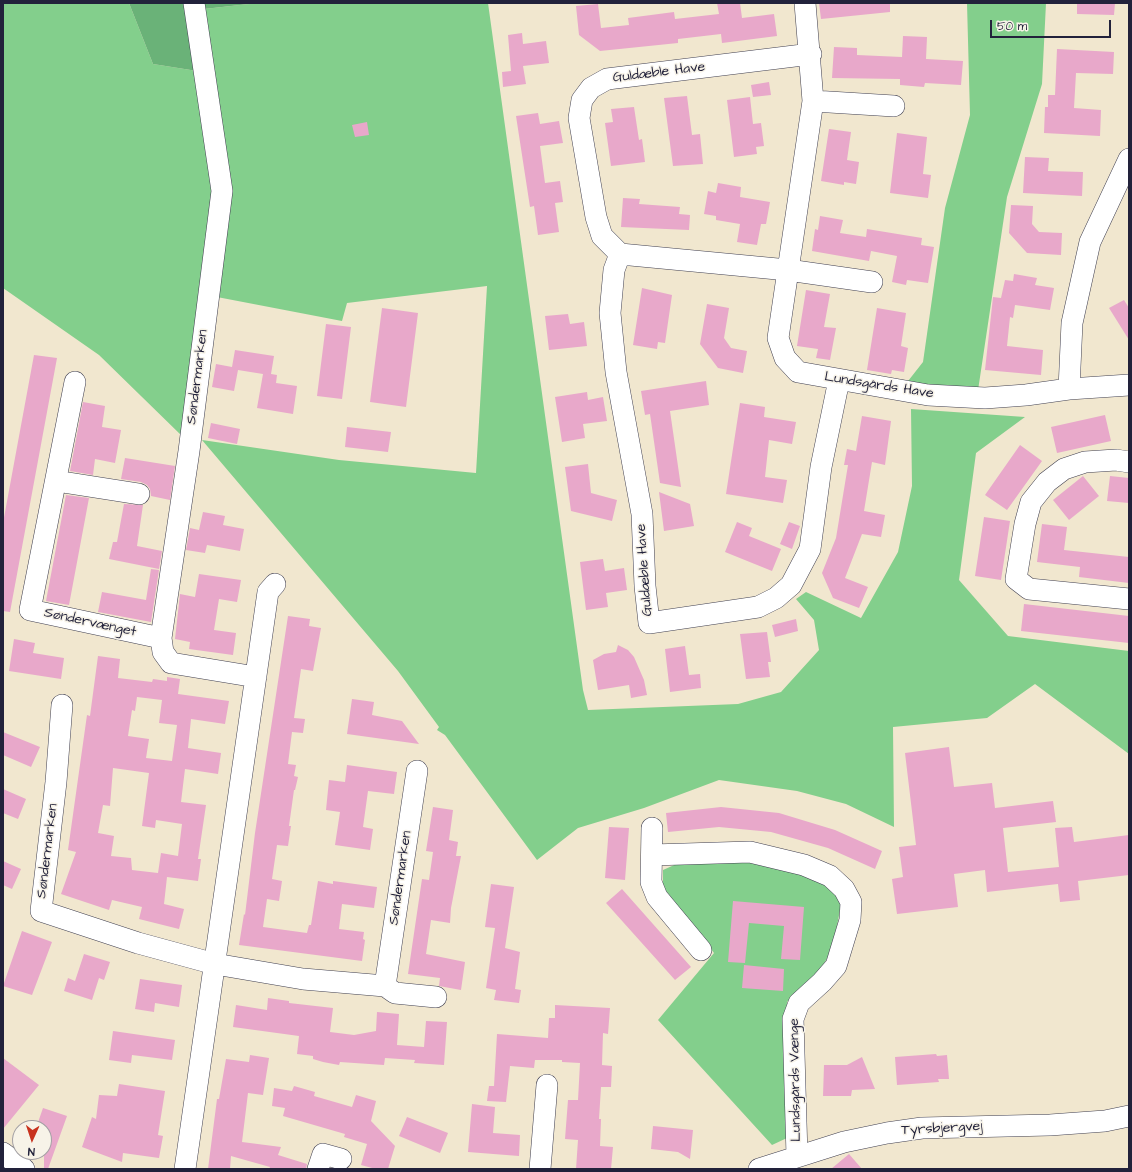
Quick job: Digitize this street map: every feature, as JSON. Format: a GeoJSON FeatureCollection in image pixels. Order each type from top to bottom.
{"type":"FeatureCollection","features":[{"type":"Feature","properties":{"kind":"street","name":"Søndermarken"},"geometry":{"type":"LineString","coordinates":[[194,3],[222,191],[189,451],[161,638],[163,652],[172,662],[256,678]]}},
{"type":"Feature","properties":{"kind":"street","name":"Lundsgårds Have"},"geometry":{"type":"LineString","coordinates":[[805,3],[811,54],[814,101],[778,338],[785,358],[798,372],[928,395],[985,398],[1026,395],[1069,389],[1129,385]]}},
{"type":"Feature","properties":{"kind":"street","name":"Guldæble Have"},"geometry":{"type":"LineString","coordinates":[[811,54],[608,79],[591,88],[582,100],[579,118],[596,217],[602,236],[620,254],[614,270],[610,313],[616,372],[642,514],[645,586],[649,623],[758,607],[776,598],[791,585],[810,549],[821,468],[839,380]]}},
{"type":"Feature","properties":{"kind":"street"},"geometry":{"type":"LineString","coordinates":[[814,101],[894,106]]}},
{"type":"Feature","properties":{"kind":"street"},"geometry":{"type":"LineString","coordinates":[[1069,389],[1072,323],[1090,242],[1129,159]]}},
{"type":"Feature","properties":{"kind":"street"},"geometry":{"type":"LineString","coordinates":[[620,254],[788,270],[872,282]]}},
{"type":"Feature","properties":{"kind":"street","name":"Søndervænget"},"geometry":{"type":"LineString","coordinates":[[75,382],[30,610],[161,638]]}},
{"type":"Feature","properties":{"kind":"street"},"geometry":{"type":"LineString","coordinates":[[1129,462],[1116,460],[1085,462],[1064,469],[1047,482],[1031,502],[1025,524],[1016,578],[1029,589],[1129,599]]}},
{"type":"Feature","properties":{"kind":"street"},"geometry":{"type":"LineString","coordinates":[[56,481],[139,494]]}},
{"type":"Feature","properties":{"kind":"street"},"geometry":{"type":"LineString","coordinates":[[185,1169],[268,592],[275,584]]}},
{"type":"Feature","properties":{"kind":"street","name":"Søndermarken"},"geometry":{"type":"LineString","coordinates":[[62,705],[56,782],[41,911],[138,943],[215,964],[303,979],[386,986],[395,993],[436,997]]}},
{"type":"Feature","properties":{"kind":"street","name":"Søndermarken"},"geometry":{"type":"LineString","coordinates":[[386,986],[417,771]]}},
{"type":"Feature","properties":{"kind":"street"},"geometry":{"type":"LineString","coordinates":[[652,828],[651,882],[657,897],[701,950]]}},
{"type":"Feature","properties":{"kind":"street","name":"Lundsgårds Vænge"},"geometry":{"type":"LineString","coordinates":[[652,855],[750,852],[804,865],[830,876],[844,889],[851,902],[850,920],[836,966],[822,982],[799,1003],[793,1019],[797,1156]]}},
{"type":"Feature","properties":{"kind":"street"},"geometry":{"type":"LineString","coordinates":[[540,1169],[547,1085]]}},
{"type":"Feature","properties":{"kind":"street","name":"Tyrsbjergvej"},"geometry":{"type":"LineString","coordinates":[[759,1169],[844,1142],[901,1131],[922,1128],[1050,1125],[1106,1121],[1129,1116]]}},
{"type":"Feature","properties":{"kind":"street"},"geometry":{"type":"LineString","coordinates":[[3,1153],[24,1169]]}},
{"type":"Feature","properties":{"kind":"street"},"geometry":{"type":"LineString","coordinates":[[318,1169],[323,1154],[341,1159]]}},
{"type":"Feature","properties":{"kind":"green space"},"geometry":{"type":"Polygon","coordinates":[[[3,3],[129,3],[153,64],[197,71],[218,195],[183,437],[99,355],[3,288],[3,3]]]}},
{"type":"Feature","properties":{"kind":"green space"},"geometry":{"type":"Polygon","coordinates":[[[129,3],[186,3],[197,71],[153,64],[129,3]]]}},
{"type":"Feature","properties":{"kind":"green space"},"geometry":{"type":"Polygon","coordinates":[[[203,3],[258,3],[204,9],[203,3]]]}},
{"type":"Feature","properties":{"kind":"green space"},"geometry":{"type":"Polygon","coordinates":[[[258,3],[488,3],[583,690],[588,710],[738,704],[781,692],[819,650],[814,620],[796,599],[806,592],[861,618],[898,552],[912,486],[911,409],[1025,417],[976,453],[959,580],[1008,636],[1129,651],[1129,754],[1035,684],[987,718],[893,727],[894,827],[846,804],[797,791],[719,780],[644,808],[578,828],[537,860],[445,735],[437,730],[439,727],[398,671],[202,440],[339,460],[476,473],[487,286],[347,303],[342,321],[217,297],[204,9],[258,3]]]}},
{"type":"Feature","properties":{"kind":"green space"},"geometry":{"type":"Polygon","coordinates":[[[967,3],[1046,3],[1042,84],[1007,197],[977,397],[901,390],[923,362],[945,208],[970,115],[967,3]]]}},
{"type":"Feature","properties":{"kind":"green space"},"geometry":{"type":"Polygon","coordinates":[[[746,861],[813,874],[842,899],[833,948],[822,967],[787,1002],[787,1138],[772,1145],[658,1020],[714,953],[663,887],[663,870],[681,862],[746,861]]]}},
{"type":"Feature","properties":{"kind":"building"},"geometry":{"type":"Polygon","coordinates":[[[717,3],[740,3],[742,18],[774,14],[777,36],[722,43],[721,34],[678,39],[678,43],[600,51],[579,35],[576,6],[598,4],[601,28],[629,25],[628,18],[674,12],[675,19],[719,14],[717,3]]]}},
{"type":"Feature","properties":{"kind":"building"},"geometry":{"type":"Polygon","coordinates":[[[819,3],[890,3],[890,12],[821,19],[819,3]]]}},
{"type":"Feature","properties":{"kind":"building"},"geometry":{"type":"Polygon","coordinates":[[[1077,3],[1115,3],[1114,15],[1077,14],[1077,3]]]}},
{"type":"Feature","properties":{"kind":"building"},"geometry":{"type":"Polygon","coordinates":[[[522,33],[523,44],[546,41],[549,63],[523,66],[526,84],[503,87],[502,72],[511,71],[508,35],[522,33]]]}},
{"type":"Feature","properties":{"kind":"building"},"geometry":{"type":"Polygon","coordinates":[[[903,36],[927,37],[926,59],[963,61],[961,85],[925,83],[924,87],[900,85],[900,79],[832,78],[834,47],[857,48],[857,55],[902,57],[903,36]]]}},
{"type":"Feature","properties":{"kind":"building"},"geometry":{"type":"Polygon","coordinates":[[[1057,49],[1114,52],[1113,74],[1076,73],[1074,108],[1101,110],[1100,136],[1044,133],[1045,107],[1048,107],[1048,95],[1055,95],[1057,49]]]}},
{"type":"Feature","properties":{"kind":"building"},"geometry":{"type":"Polygon","coordinates":[[[769,82],[771,95],[753,97],[751,85],[769,82]]]}},
{"type":"Feature","properties":{"kind":"building"},"geometry":{"type":"Polygon","coordinates":[[[687,96],[692,135],[700,134],[703,164],[673,166],[664,98],[687,96]]]}},
{"type":"Feature","properties":{"kind":"building"},"geometry":{"type":"Polygon","coordinates":[[[750,97],[753,124],[761,123],[764,146],[756,147],[757,154],[734,157],[727,100],[750,97]]]}},
{"type":"Feature","properties":{"kind":"building"},"geometry":{"type":"Polygon","coordinates":[[[634,107],[639,140],[642,139],[645,162],[611,166],[605,123],[613,122],[611,109],[634,107]]]}},
{"type":"Feature","properties":{"kind":"building"},"geometry":{"type":"Polygon","coordinates":[[[538,113],[540,124],[559,121],[563,143],[540,146],[545,183],[560,181],[563,202],[555,203],[559,232],[538,235],[534,206],[530,207],[516,116],[538,113]]]}},
{"type":"Feature","properties":{"kind":"building"},"geometry":{"type":"Polygon","coordinates":[[[367,122],[369,135],[355,137],[352,125],[367,122]]]}},
{"type":"Feature","properties":{"kind":"building"},"geometry":{"type":"Polygon","coordinates":[[[829,129],[851,132],[847,160],[859,162],[856,184],[844,182],[844,185],[821,181],[829,129]]]}},
{"type":"Feature","properties":{"kind":"building"},"geometry":{"type":"Polygon","coordinates":[[[897,133],[927,137],[923,174],[931,175],[928,198],[890,193],[897,133]]]}},
{"type":"Feature","properties":{"kind":"building"},"geometry":{"type":"Polygon","coordinates":[[[1025,157],[1049,158],[1048,171],[1083,172],[1082,196],[1023,193],[1025,157]]]}},
{"type":"Feature","properties":{"kind":"building"},"geometry":{"type":"Polygon","coordinates":[[[718,183],[741,187],[740,197],[770,202],[766,224],[761,224],[757,245],[737,242],[740,224],[716,220],[716,216],[704,214],[708,191],[716,193],[718,183]]]}},
{"type":"Feature","properties":{"kind":"building"},"geometry":{"type":"Polygon","coordinates":[[[623,198],[640,199],[639,204],[680,207],[679,214],[690,215],[689,230],[621,227],[623,198]]]}},
{"type":"Feature","properties":{"kind":"building"},"geometry":{"type":"Polygon","coordinates":[[[1011,205],[1033,206],[1032,224],[1039,232],[1062,233],[1061,255],[1027,253],[1009,233],[1011,205]]]}},
{"type":"Feature","properties":{"kind":"building"},"geometry":{"type":"Polygon","coordinates":[[[820,216],[843,220],[840,233],[866,237],[867,229],[922,238],[921,245],[934,247],[928,283],[907,280],[906,285],[892,282],[897,256],[871,251],[869,261],[812,251],[815,229],[818,230],[820,216]]]}},
{"type":"Feature","properties":{"kind":"building"},"geometry":{"type":"Polygon","coordinates":[[[1014,274],[1037,278],[1035,285],[1054,288],[1050,310],[1015,305],[1013,318],[1010,317],[1007,346],[1043,350],[1041,375],[985,370],[993,297],[1001,298],[1005,280],[1013,281],[1014,274]]]}},
{"type":"Feature","properties":{"kind":"building"},"geometry":{"type":"Polygon","coordinates":[[[642,288],[672,295],[665,343],[658,342],[657,349],[633,345],[642,288]]]}},
{"type":"Feature","properties":{"kind":"building"},"geometry":{"type":"Polygon","coordinates":[[[806,290],[830,294],[824,327],[836,328],[830,360],[816,358],[818,349],[797,346],[806,290]]]}},
{"type":"Feature","properties":{"kind":"building"},"geometry":{"type":"Polygon","coordinates":[[[1124,300],[1129,308],[1129,340],[1109,308],[1124,300]]]}},
{"type":"Feature","properties":{"kind":"building"},"geometry":{"type":"Polygon","coordinates":[[[707,304],[729,308],[724,338],[731,348],[747,351],[743,373],[718,368],[700,344],[707,304]]]}},
{"type":"Feature","properties":{"kind":"building"},"geometry":{"type":"Polygon","coordinates":[[[382,308],[418,313],[406,407],[370,402],[382,308]]]}},
{"type":"Feature","properties":{"kind":"building"},"geometry":{"type":"Polygon","coordinates":[[[877,308],[906,313],[901,346],[908,348],[904,372],[892,370],[891,374],[867,370],[877,308]]]}},
{"type":"Feature","properties":{"kind":"building"},"geometry":{"type":"Polygon","coordinates":[[[568,314],[570,324],[584,322],[587,346],[549,350],[545,316],[568,314]]]}},
{"type":"Feature","properties":{"kind":"building"},"geometry":{"type":"Polygon","coordinates":[[[326,324],[351,327],[342,399],[317,396],[326,324]]]}},
{"type":"Feature","properties":{"kind":"building"},"geometry":{"type":"Polygon","coordinates":[[[235,350],[274,356],[271,374],[277,375],[276,383],[297,386],[293,414],[257,408],[263,374],[238,370],[234,391],[212,387],[216,364],[232,367],[235,350]]]}},
{"type":"Feature","properties":{"kind":"building"},"geometry":{"type":"Polygon","coordinates":[[[34,355],[57,358],[10,612],[3,611],[3,523],[34,355]]]}},
{"type":"Feature","properties":{"kind":"building"},"geometry":{"type":"Polygon","coordinates":[[[706,381],[709,405],[670,411],[681,487],[660,483],[650,414],[645,415],[641,391],[706,381]]]}},
{"type":"Feature","properties":{"kind":"building"},"geometry":{"type":"Polygon","coordinates":[[[587,392],[588,400],[603,397],[607,421],[583,424],[585,438],[562,442],[555,397],[587,392]]]}},
{"type":"Feature","properties":{"kind":"building"},"geometry":{"type":"Polygon","coordinates":[[[83,402],[105,406],[102,427],[121,430],[115,463],[95,459],[93,475],[70,471],[83,402]]]}},
{"type":"Feature","properties":{"kind":"building"},"geometry":{"type":"Polygon","coordinates":[[[740,403],[765,407],[764,417],[796,422],[792,444],[769,440],[765,477],[787,480],[783,503],[726,494],[740,403]]]}},
{"type":"Feature","properties":{"kind":"building"},"geometry":{"type":"Polygon","coordinates":[[[1105,415],[1111,441],[1057,453],[1051,427],[1105,415]]]}},
{"type":"Feature","properties":{"kind":"building"},"geometry":{"type":"Polygon","coordinates":[[[862,416],[891,421],[885,465],[872,462],[864,511],[885,515],[881,537],[862,534],[845,578],[868,587],[859,608],[833,598],[822,573],[836,538],[848,465],[844,465],[847,449],[856,451],[862,416]]]}},
{"type":"Feature","properties":{"kind":"building"},"geometry":{"type":"Polygon","coordinates":[[[211,423],[240,429],[237,444],[208,438],[211,423]]]}},
{"type":"Feature","properties":{"kind":"building"},"geometry":{"type":"Polygon","coordinates":[[[347,427],[391,432],[388,452],[345,447],[347,427]]]}},
{"type":"Feature","properties":{"kind":"building"},"geometry":{"type":"Polygon","coordinates":[[[1020,445],[1042,461],[1007,510],[985,495],[1020,445]]]}},
{"type":"Feature","properties":{"kind":"building"},"geometry":{"type":"Polygon","coordinates":[[[125,458],[175,466],[170,500],[151,496],[150,489],[147,485],[141,482],[121,479],[125,458]]]}},
{"type":"Feature","properties":{"kind":"building"},"geometry":{"type":"Polygon","coordinates":[[[588,464],[591,493],[617,500],[612,521],[571,511],[565,467],[588,464]]]}},
{"type":"Feature","properties":{"kind":"building"},"geometry":{"type":"Polygon","coordinates":[[[1083,476],[1099,496],[1069,520],[1053,500],[1083,476]]]}},
{"type":"Feature","properties":{"kind":"building"},"geometry":{"type":"Polygon","coordinates":[[[1110,476],[1129,478],[1129,503],[1107,501],[1110,476]]]}},
{"type":"Feature","properties":{"kind":"building"},"geometry":{"type":"Polygon","coordinates":[[[659,492],[690,504],[694,526],[664,531],[659,492]]]}},
{"type":"Feature","properties":{"kind":"building"},"geometry":{"type":"Polygon","coordinates":[[[66,495],[89,498],[69,605],[46,601],[66,495]]]}},
{"type":"Feature","properties":{"kind":"building"},"geometry":{"type":"Polygon","coordinates":[[[124,504],[143,505],[137,546],[162,551],[159,569],[109,559],[113,542],[117,542],[124,504]]]}},
{"type":"Feature","properties":{"kind":"building"},"geometry":{"type":"Polygon","coordinates":[[[203,512],[225,516],[223,525],[244,529],[240,551],[207,545],[205,553],[186,550],[190,528],[199,530],[203,512]]]}},
{"type":"Feature","properties":{"kind":"building"},"geometry":{"type":"Polygon","coordinates":[[[984,517],[1010,521],[1001,580],[975,576],[984,517]]]}},
{"type":"Feature","properties":{"kind":"building"},"geometry":{"type":"Polygon","coordinates":[[[737,522],[752,528],[749,536],[781,549],[772,571],[725,552],[737,522]]]}},
{"type":"Feature","properties":{"kind":"building"},"geometry":{"type":"Polygon","coordinates":[[[789,522],[800,526],[792,549],[780,544],[789,522]]]}},
{"type":"Feature","properties":{"kind":"building"},"geometry":{"type":"Polygon","coordinates":[[[1042,524],[1067,527],[1064,550],[1129,557],[1129,583],[1079,577],[1080,567],[1037,562],[1042,524]]]}},
{"type":"Feature","properties":{"kind":"building"},"geometry":{"type":"Polygon","coordinates":[[[603,559],[605,571],[624,568],[627,590],[606,593],[608,607],[586,610],[580,562],[603,559]]]}},
{"type":"Feature","properties":{"kind":"building"},"geometry":{"type":"Polygon","coordinates":[[[151,569],[159,570],[151,622],[98,612],[102,592],[146,600],[151,569]]]}},
{"type":"Feature","properties":{"kind":"building"},"geometry":{"type":"Polygon","coordinates":[[[199,574],[241,580],[237,602],[219,599],[214,630],[236,633],[233,655],[189,649],[190,642],[175,639],[180,594],[195,597],[199,574]]]}},
{"type":"Feature","properties":{"kind":"building"},"geometry":{"type":"Polygon","coordinates":[[[1024,604],[1129,616],[1129,643],[1021,631],[1024,604]]]}},
{"type":"Feature","properties":{"kind":"building"},"geometry":{"type":"Polygon","coordinates":[[[288,616],[310,619],[309,626],[321,628],[313,671],[301,669],[294,718],[305,719],[303,733],[292,732],[288,764],[296,765],[294,776],[298,777],[294,790],[289,826],[291,826],[288,846],[277,845],[272,879],[282,881],[279,901],[267,899],[263,927],[307,933],[309,925],[311,925],[318,881],[333,884],[333,881],[377,887],[374,908],[342,904],[339,929],[364,932],[363,939],[365,940],[362,961],[239,945],[244,914],[245,915],[255,833],[288,616]]]}},
{"type":"Feature","properties":{"kind":"building"},"geometry":{"type":"Polygon","coordinates":[[[796,619],[798,631],[775,637],[772,625],[796,619]]]}},
{"type":"Feature","properties":{"kind":"building"},"geometry":{"type":"Polygon","coordinates":[[[767,632],[771,662],[768,662],[770,677],[746,679],[740,634],[767,632]]]}},
{"type":"Feature","properties":{"kind":"building"},"geometry":{"type":"Polygon","coordinates":[[[14,639],[35,643],[33,653],[64,658],[61,679],[9,671],[14,639]]]}},
{"type":"Feature","properties":{"kind":"building"},"geometry":{"type":"Polygon","coordinates":[[[618,645],[628,650],[634,657],[644,680],[647,695],[631,698],[629,685],[598,690],[593,660],[604,654],[616,652],[618,645]]]}},
{"type":"Feature","properties":{"kind":"building"},"geometry":{"type":"Polygon","coordinates":[[[685,646],[689,675],[700,674],[701,688],[670,692],[665,649],[685,646]]]}},
{"type":"Feature","properties":{"kind":"building"},"geometry":{"type":"Polygon","coordinates":[[[98,656],[120,659],[118,678],[152,682],[153,679],[167,681],[167,677],[180,679],[178,694],[229,701],[225,724],[191,719],[188,748],[221,753],[218,774],[185,769],[181,802],[206,805],[198,859],[201,859],[198,881],[167,877],[164,904],[184,909],[179,929],[139,919],[142,907],[112,900],[109,910],[61,894],[76,852],[68,850],[87,715],[90,716],[98,656]],[[137,697],[135,711],[132,710],[128,736],[149,739],[146,758],[172,761],[177,725],[159,723],[162,700],[137,697]],[[113,768],[110,806],[103,805],[98,833],[114,836],[111,856],[131,858],[132,870],[158,873],[161,853],[178,856],[182,824],[156,820],[155,828],[142,826],[149,773],[113,768]]]}},
{"type":"Feature","properties":{"kind":"building"},"geometry":{"type":"Polygon","coordinates":[[[352,699],[374,702],[372,715],[402,721],[419,744],[347,734],[352,699]]]}},
{"type":"Feature","properties":{"kind":"building"},"geometry":{"type":"Polygon","coordinates":[[[3,732],[40,747],[31,767],[3,755],[3,732]]]}},
{"type":"Feature","properties":{"kind":"building"},"geometry":{"type":"Polygon","coordinates":[[[949,747],[954,787],[992,783],[995,808],[1053,801],[1056,822],[1003,828],[1008,872],[1059,867],[1055,828],[1072,827],[1074,842],[1129,835],[1129,875],[1078,881],[1080,900],[1060,902],[1058,884],[987,892],[985,870],[954,874],[958,907],[897,914],[892,879],[903,877],[899,847],[916,845],[905,753],[949,747]]]}},
{"type":"Feature","properties":{"kind":"building"},"geometry":{"type":"Polygon","coordinates":[[[347,765],[397,772],[394,794],[368,791],[363,827],[373,829],[370,850],[335,845],[340,812],[326,810],[329,780],[345,782],[347,765]]]}},
{"type":"Feature","properties":{"kind":"building"},"geometry":{"type":"Polygon","coordinates":[[[3,789],[26,799],[18,819],[3,813],[3,789]]]}},
{"type":"Feature","properties":{"kind":"building"},"geometry":{"type":"Polygon","coordinates":[[[433,807],[453,810],[449,840],[458,842],[456,856],[461,856],[451,908],[450,923],[431,920],[426,954],[465,962],[461,990],[439,986],[440,978],[408,974],[422,879],[429,880],[433,852],[426,851],[433,807]]]}},
{"type":"Feature","properties":{"kind":"building"},"geometry":{"type":"Polygon","coordinates":[[[721,807],[779,813],[835,830],[882,851],[875,869],[828,848],[771,832],[719,827],[668,832],[666,813],[721,807]]]}},
{"type":"Feature","properties":{"kind":"building"},"geometry":{"type":"Polygon","coordinates":[[[609,827],[629,828],[625,880],[605,878],[609,827]]]}},
{"type":"Feature","properties":{"kind":"building"},"geometry":{"type":"Polygon","coordinates":[[[3,861],[21,869],[12,889],[3,885],[3,861]]]}},
{"type":"Feature","properties":{"kind":"building"},"geometry":{"type":"Polygon","coordinates":[[[491,884],[514,887],[505,948],[520,952],[515,989],[521,990],[519,1003],[494,1000],[496,990],[486,988],[495,928],[485,927],[491,884]]]}},
{"type":"Feature","properties":{"kind":"building"},"geometry":{"type":"Polygon","coordinates":[[[622,889],[691,967],[675,980],[606,903],[622,889]]]}},
{"type":"Feature","properties":{"kind":"building"},"geometry":{"type":"Polygon","coordinates":[[[733,901],[804,907],[800,960],[781,959],[784,926],[749,923],[745,963],[728,962],[733,901]]]}},
{"type":"Feature","properties":{"kind":"building"},"geometry":{"type":"Polygon","coordinates":[[[22,931],[52,942],[32,995],[3,986],[22,931]]]}},
{"type":"Feature","properties":{"kind":"building"},"geometry":{"type":"Polygon","coordinates":[[[84,954],[110,962],[104,980],[99,978],[92,1000],[64,991],[68,978],[75,981],[84,954]]]}},
{"type":"Feature","properties":{"kind":"building"},"geometry":{"type":"Polygon","coordinates":[[[744,965],[784,969],[783,991],[742,988],[744,965]]]}},
{"type":"Feature","properties":{"kind":"building"},"geometry":{"type":"Polygon","coordinates":[[[140,979],[182,985],[179,1007],[155,1003],[154,1012],[135,1009],[140,979]]]}},
{"type":"Feature","properties":{"kind":"building"},"geometry":{"type":"Polygon","coordinates":[[[268,998],[289,1001],[289,1003],[333,1008],[330,1032],[354,1035],[376,1031],[377,1012],[399,1014],[397,1045],[424,1047],[426,1021],[447,1022],[444,1065],[414,1063],[415,1060],[385,1058],[384,1065],[340,1062],[339,1065],[313,1059],[313,1056],[297,1054],[299,1036],[233,1027],[236,1005],[267,1010],[268,998]]]}},
{"type":"Feature","properties":{"kind":"building"},"geometry":{"type":"Polygon","coordinates":[[[555,1005],[610,1008],[608,1034],[603,1033],[602,1065],[612,1066],[611,1087],[601,1087],[599,1119],[601,1119],[600,1146],[613,1147],[611,1169],[576,1169],[578,1140],[565,1139],[568,1100],[578,1100],[580,1063],[562,1062],[562,1060],[535,1060],[534,1068],[510,1066],[506,1102],[487,1101],[489,1086],[494,1086],[497,1034],[548,1038],[549,1018],[555,1018],[555,1005]]]}},
{"type":"Feature","properties":{"kind":"building"},"geometry":{"type":"Polygon","coordinates":[[[113,1031],[175,1040],[172,1060],[132,1055],[131,1063],[109,1060],[113,1031]]]}},
{"type":"Feature","properties":{"kind":"building"},"geometry":{"type":"Polygon","coordinates":[[[936,1054],[937,1056],[947,1055],[949,1079],[938,1079],[939,1082],[897,1085],[895,1057],[936,1054]]]}},
{"type":"Feature","properties":{"kind":"building"},"geometry":{"type":"Polygon","coordinates":[[[250,1055],[269,1058],[263,1095],[248,1093],[242,1142],[281,1147],[278,1155],[307,1164],[306,1169],[269,1169],[270,1167],[231,1156],[230,1169],[208,1169],[217,1099],[219,1099],[226,1059],[249,1062],[250,1055]]]}},
{"type":"Feature","properties":{"kind":"building"},"geometry":{"type":"Polygon","coordinates":[[[862,1057],[875,1089],[852,1090],[851,1096],[823,1096],[824,1065],[847,1065],[862,1057]]]}},
{"type":"Feature","properties":{"kind":"building"},"geometry":{"type":"Polygon","coordinates":[[[3,1058],[39,1085],[3,1129],[3,1058]]]}},
{"type":"Feature","properties":{"kind":"building"},"geometry":{"type":"Polygon","coordinates":[[[119,1084],[165,1091],[158,1135],[163,1136],[159,1158],[123,1153],[122,1162],[82,1147],[92,1117],[96,1119],[99,1095],[117,1096],[119,1084]]]}},
{"type":"Feature","properties":{"kind":"building"},"geometry":{"type":"Polygon","coordinates":[[[294,1086],[315,1092],[314,1096],[352,1107],[356,1095],[376,1101],[371,1121],[395,1146],[388,1169],[376,1169],[361,1165],[367,1144],[344,1137],[345,1134],[283,1116],[285,1108],[272,1106],[274,1088],[292,1091],[294,1086]]]}},
{"type":"Feature","properties":{"kind":"building"},"geometry":{"type":"Polygon","coordinates":[[[472,1104],[495,1107],[493,1133],[520,1135],[519,1156],[468,1152],[472,1104]]]}},
{"type":"Feature","properties":{"kind":"building"},"geometry":{"type":"Polygon","coordinates":[[[43,1108],[67,1116],[52,1158],[52,1120],[39,1120],[43,1108]]]}},
{"type":"Feature","properties":{"kind":"building"},"geometry":{"type":"Polygon","coordinates":[[[407,1117],[448,1133],[440,1153],[399,1136],[407,1117]]]}},
{"type":"Feature","properties":{"kind":"building"},"geometry":{"type":"Polygon","coordinates":[[[653,1126],[693,1130],[690,1159],[678,1152],[651,1149],[653,1126]]]}},
{"type":"Feature","properties":{"kind":"building"},"geometry":{"type":"Polygon","coordinates":[[[849,1154],[862,1169],[831,1169],[849,1154]]]}},
{"type":"Feature","properties":{"kind":"building"},"geometry":{"type":"Polygon","coordinates":[[[44,1160],[51,1160],[48,1169],[44,1169],[44,1160]]]}}]}
